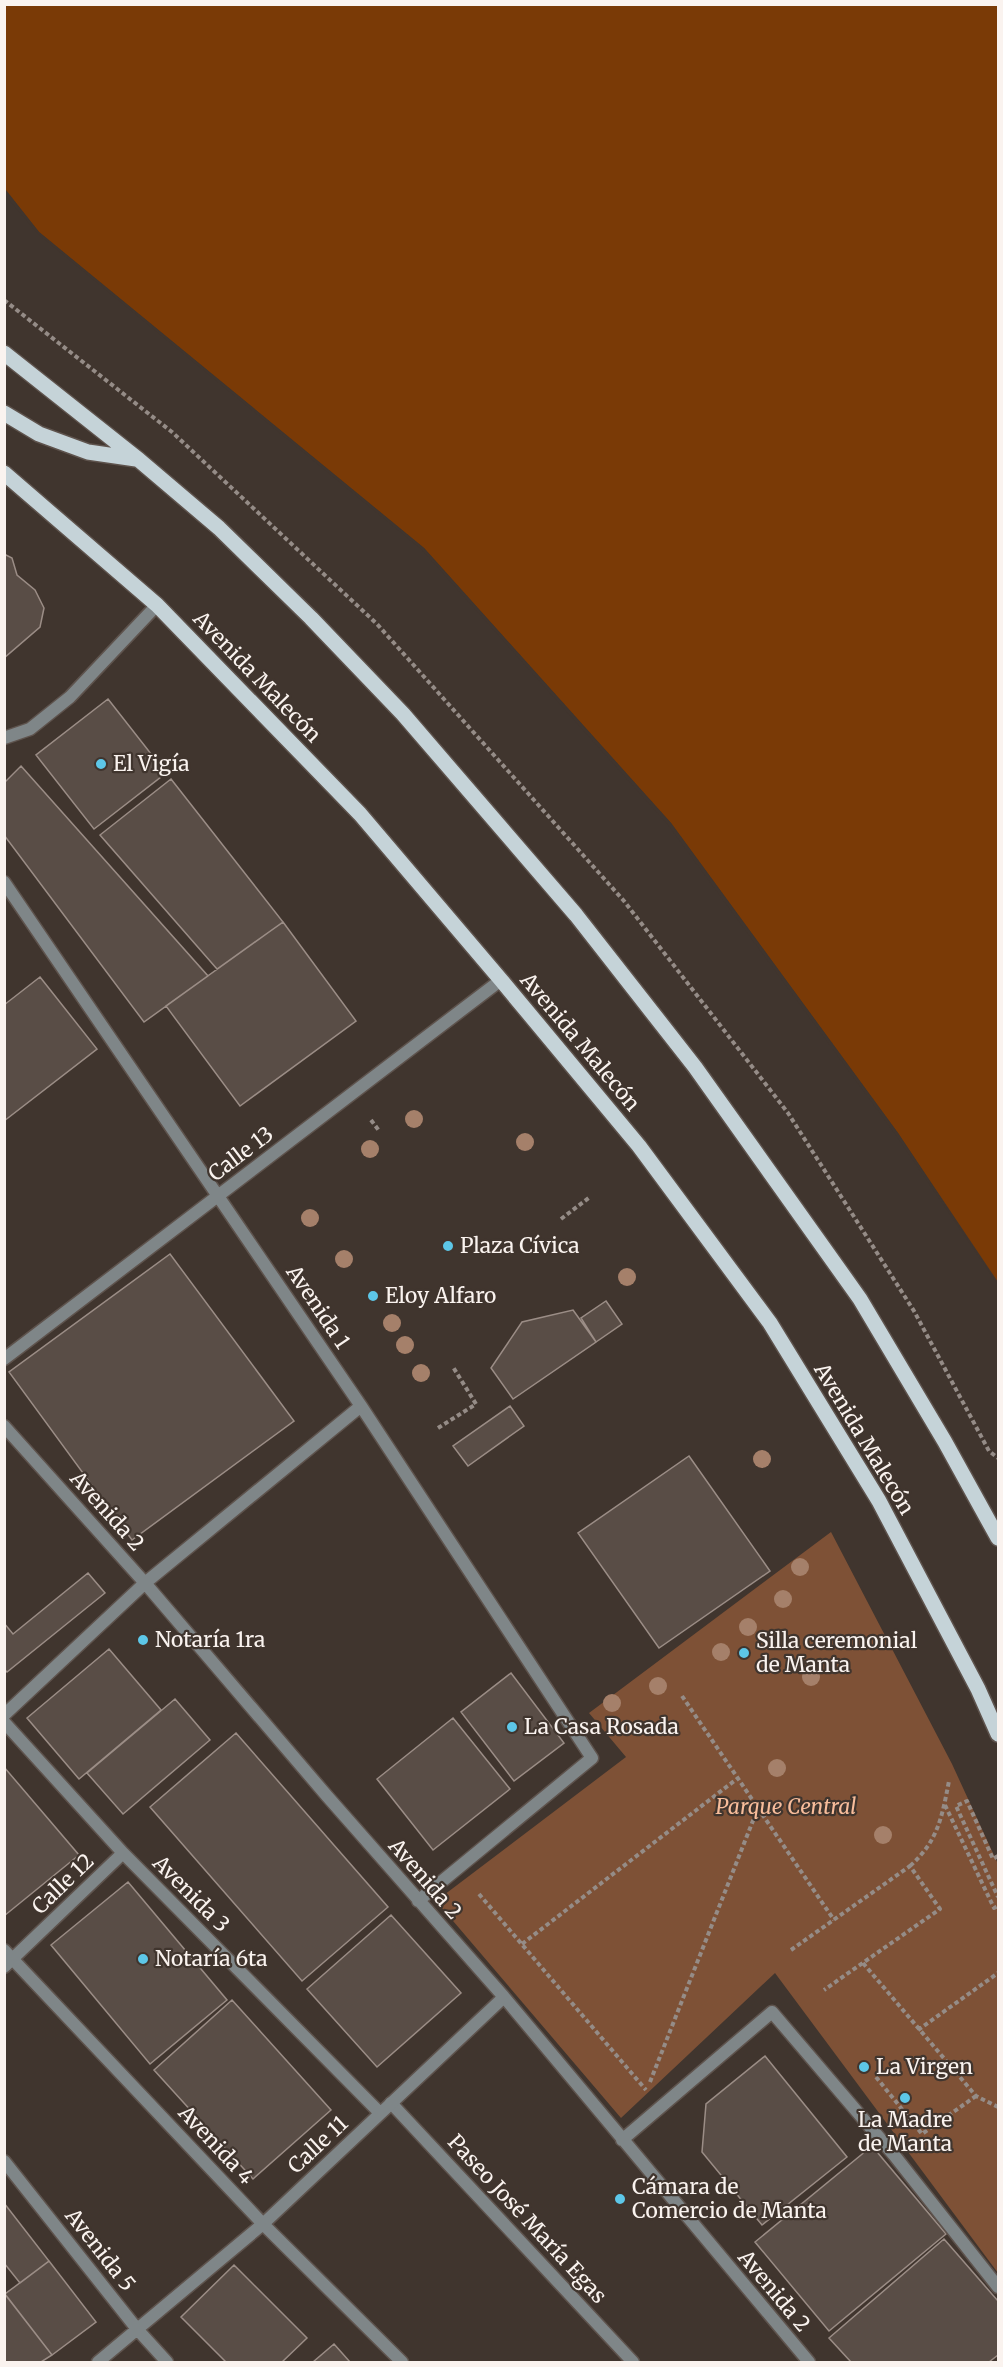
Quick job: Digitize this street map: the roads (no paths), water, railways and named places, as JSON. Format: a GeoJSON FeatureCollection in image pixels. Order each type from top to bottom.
{"type":"FeatureCollection","features":[{"type":"Feature","properties":{"kind":"main road"},"geometry":{"type":"LineString","coordinates":[[4,353],[139,460],[219,528],[311,618],[403,714],[576,915],[695,1067],[860,1299],[999,1538]]}},
{"type":"Feature","properties":{"kind":"main road"},"geometry":{"type":"LineString","coordinates":[[4,414],[39,434],[88,452],[139,460]]}},
{"type":"Feature","properties":{"kind":"main road","name":"Avenida Malecón"},"geometry":{"type":"LineString","coordinates":[[4,473],[157,605],[360,814],[639,1146],[770,1323],[879,1501],[978,1689],[999,1734]]}},
{"type":"Feature","properties":{"kind":"street"},"geometry":{"type":"LineString","coordinates":[[4,738],[30,729],[70,697],[157,605]]}},
{"type":"Feature","properties":{"kind":"street","name":"Avenida 1"},"geometry":{"type":"LineString","coordinates":[[4,882],[361,1406],[592,1758],[418,1901]]}},
{"type":"Feature","properties":{"kind":"street","name":"Calle 13"},"geometry":{"type":"LineString","coordinates":[[4,1359],[501,980]]}},
{"type":"Feature","properties":{"kind":"street"},"geometry":{"type":"LineString","coordinates":[[4,1715],[145,1583],[361,1406]]}},
{"type":"Feature","properties":{"kind":"street","name":"Avenida 2"},"geometry":{"type":"LineString","coordinates":[[4,1426],[145,1583],[418,1901],[504,1997],[809,2362]]}},
{"type":"Feature","properties":{"kind":"street","name":"Avenida 3"},"geometry":{"type":"LineString","coordinates":[[4,1722],[123,1852],[380,2113]]}},
{"type":"Feature","properties":{"kind":"street","name":"Calle 12"},"geometry":{"type":"LineString","coordinates":[[9,1964],[123,1852]]}},
{"type":"Feature","properties":{"kind":"street","name":"Avenida 4"},"geometry":{"type":"LineString","coordinates":[[4,1950],[9,1964],[263,2224],[402,2362]]}},
{"type":"Feature","properties":{"kind":"street","name":"Calle 11"},"geometry":{"type":"LineString","coordinates":[[98,2362],[263,2224],[504,1997]]}},
{"type":"Feature","properties":{"kind":"street"},"geometry":{"type":"LineString","coordinates":[[622,2140],[772,2012],[894,2155],[999,2286]]}},
{"type":"Feature","properties":{"kind":"street","name":"Paseo José María Egas"},"geometry":{"type":"LineString","coordinates":[[391,2103],[633,2362]]}},
{"type":"Feature","properties":{"kind":"street","name":"Avenida 5"},"geometry":{"type":"LineString","coordinates":[[4,2160],[137,2329],[167,2362]]}},
{"type":"Feature","properties":{"kind":"place","name":"El Vigía"},"geometry":{"type":"Point","coordinates":[101,764]}},
{"type":"Feature","properties":{"kind":"place","name":"Plaza Cívica"},"geometry":{"type":"Point","coordinates":[448,1246]}},
{"type":"Feature","properties":{"kind":"place","name":"Eloy Alfaro"},"geometry":{"type":"Point","coordinates":[373,1296]}},
{"type":"Feature","properties":{"kind":"place","name":"Notaría 1ra"},"geometry":{"type":"Point","coordinates":[143,1640]}},
{"type":"Feature","properties":{"kind":"place","name":"Silla ceremonial de Manta"},"geometry":{"type":"Point","coordinates":[744,1653]}},
{"type":"Feature","properties":{"kind":"place","name":"La Casa Rosada"},"geometry":{"type":"Point","coordinates":[512,1727]}},
{"type":"Feature","properties":{"kind":"place","name":"Notaría 6ta"},"geometry":{"type":"Point","coordinates":[143,1959]}},
{"type":"Feature","properties":{"kind":"place","name":"La Virgen"},"geometry":{"type":"Point","coordinates":[864,2067]}},
{"type":"Feature","properties":{"kind":"place","name":"La Madre de Manta"},"geometry":{"type":"Point","coordinates":[905,2098]}},
{"type":"Feature","properties":{"kind":"place","name":"Cámara de Comercio de Manta"},"geometry":{"type":"Point","coordinates":[620,2199]}},
{"type":"Feature","properties":{"kind":"park label","name":"Parque Central"},"geometry":{"type":"Point","coordinates":[786,1807]}}]}
